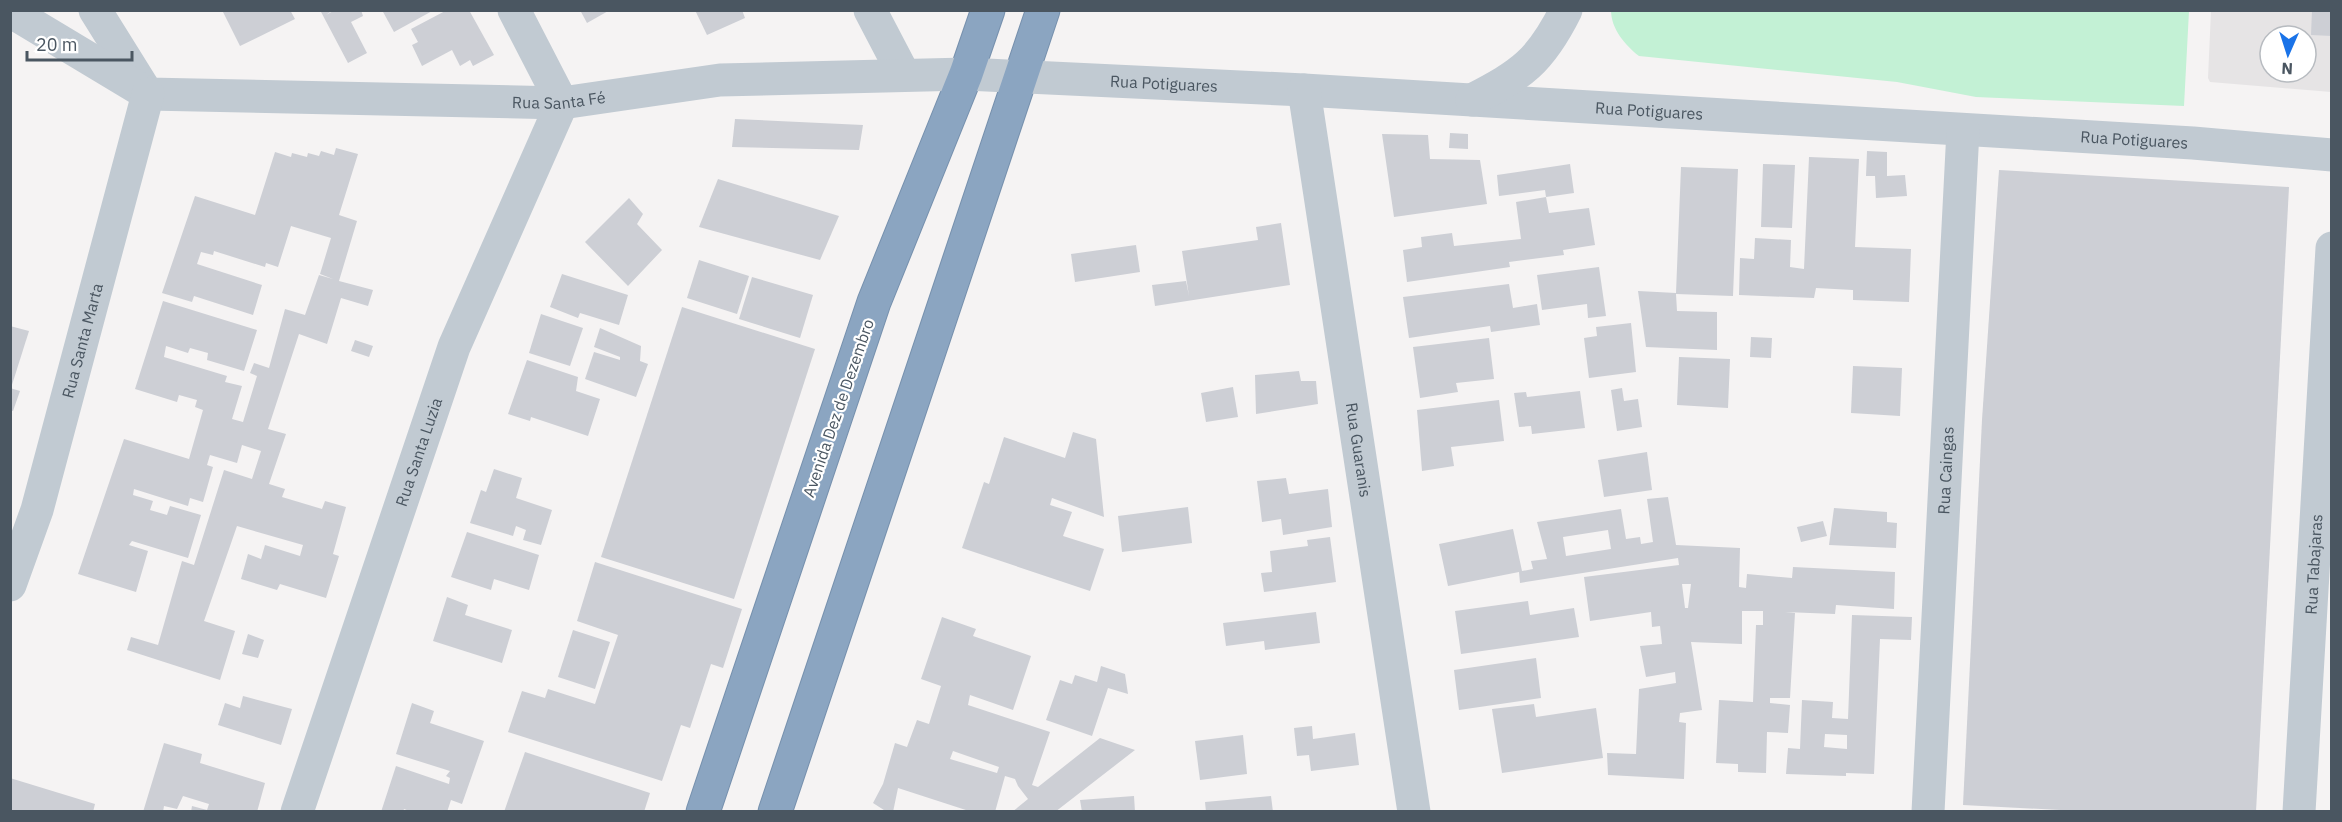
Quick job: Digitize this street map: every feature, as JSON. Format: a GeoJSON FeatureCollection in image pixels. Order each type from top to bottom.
{"type":"FeatureCollection","features":[{"type":"Feature","properties":{"kind":"highway","name":"Avenida Dez de Dezembro"},"geometry":{"type":"LineString","coordinates":[[703,812],[874,302],[966,74],[988,10]]}},
{"type":"Feature","properties":{"kind":"highway"},"geometry":{"type":"LineString","coordinates":[[780,810],[1043,10]]}},
{"type":"Feature","properties":{"kind":"street"},"geometry":{"type":"LineString","coordinates":[[95,10],[148,94]]}},
{"type":"Feature","properties":{"kind":"street"},"geometry":{"type":"LineString","coordinates":[[514,10],[562,103]]}},
{"type":"Feature","properties":{"kind":"street"},"geometry":{"type":"LineString","coordinates":[[870,10],[904,75]]}},
{"type":"Feature","properties":{"kind":"street"},"geometry":{"type":"LineString","coordinates":[[1471,100],[1512,79],[1530,65],[1547,44],[1566,10]]}},
{"type":"Feature","properties":{"kind":"street"},"geometry":{"type":"LineString","coordinates":[[10,11],[148,94]]}},
{"type":"Feature","properties":{"kind":"street","name":"Rua Santa Fé"},"geometry":{"type":"LineString","coordinates":[[148,94],[562,103],[720,80],[966,74]]}},
{"type":"Feature","properties":{"kind":"street","name":"Rua Potiguares"},"geometry":{"type":"LineString","coordinates":[[966,74],[1304,90],[2193,143],[2331,155]]}},
{"type":"Feature","properties":{"kind":"street","name":"Rua Guaranis"},"geometry":{"type":"LineString","coordinates":[[1304,90],[1414,812]]}},
{"type":"Feature","properties":{"kind":"street","name":"Rua Santa Marta"},"geometry":{"type":"LineString","coordinates":[[10,585],[24,512],[148,94]]}},
{"type":"Feature","properties":{"kind":"street","name":"Rua Santa Luzia"},"geometry":{"type":"LineString","coordinates":[[297,812],[454,346],[562,103]]}},
{"type":"Feature","properties":{"kind":"street","name":"Rua Caingas"},"geometry":{"type":"LineString","coordinates":[[1928,812],[1963,130]]}},
{"type":"Feature","properties":{"kind":"street","name":"Rua Tabajaras"},"geometry":{"type":"LineString","coordinates":[[2299,812],[2331,248]]}},
{"type":"Feature","properties":{"kind":"shaded area"},"geometry":{"type":"Polygon","coordinates":[[[2211,11],[2331,11],[2331,92],[2210,82],[2208,78],[2211,11]]]}},
{"type":"Feature","properties":{"kind":"green space"},"geometry":{"type":"Polygon","coordinates":[[[1611,10],[2189,11],[2184,106],[1976,97],[1897,82],[1639,56],[1620,36],[1613,24],[1611,10]]]}},
{"type":"Feature","properties":{"kind":"building"},"geometry":{"type":"Polygon","coordinates":[[[222,10],[290,10],[295,19],[240,46],[222,10]]]}},
{"type":"Feature","properties":{"kind":"building"},"geometry":{"type":"Polygon","coordinates":[[[320,10],[333,10],[326,15],[335,10],[361,10],[363,16],[351,22],[367,53],[348,63],[320,10]]]}},
{"type":"Feature","properties":{"kind":"building"},"geometry":{"type":"Polygon","coordinates":[[[382,10],[434,10],[394,32],[382,10]]]}},
{"type":"Feature","properties":{"kind":"building"},"geometry":{"type":"Polygon","coordinates":[[[447,10],[469,10],[494,55],[473,66],[470,60],[460,66],[452,50],[422,66],[412,45],[418,42],[411,29],[447,10]]]}},
{"type":"Feature","properties":{"kind":"building"},"geometry":{"type":"Polygon","coordinates":[[[580,10],[610,10],[587,23],[580,10]]]}},
{"type":"Feature","properties":{"kind":"building"},"geometry":{"type":"Polygon","coordinates":[[[695,10],[742,10],[745,18],[707,35],[695,10]]]}},
{"type":"Feature","properties":{"kind":"building"},"geometry":{"type":"Polygon","coordinates":[[[2312,10],[2332,10],[2332,36],[2318,35],[2318,24],[2311,24],[2312,10]]]}},
{"type":"Feature","properties":{"kind":"building"},"geometry":{"type":"Polygon","coordinates":[[[735,119],[863,125],[859,150],[732,147],[735,119]]]}},
{"type":"Feature","properties":{"kind":"building"},"geometry":{"type":"Polygon","coordinates":[[[1450,133],[1468,134],[1468,149],[1449,148],[1450,133]]]}},
{"type":"Feature","properties":{"kind":"building"},"geometry":{"type":"Polygon","coordinates":[[[1382,134],[1428,135],[1430,159],[1480,160],[1487,204],[1394,217],[1382,134]]]}},
{"type":"Feature","properties":{"kind":"building"},"geometry":{"type":"Polygon","coordinates":[[[336,148],[358,154],[339,215],[357,221],[339,281],[373,290],[368,306],[341,298],[327,344],[299,334],[268,429],[286,434],[269,484],[285,489],[282,497],[322,509],[325,501],[346,507],[333,554],[339,556],[326,598],[280,584],[277,590],[241,579],[248,554],[261,559],[265,545],[300,556],[303,545],[237,526],[204,621],[235,631],[220,680],[127,650],[131,637],[158,645],[182,561],[194,565],[224,470],[252,479],[261,451],[242,445],[237,463],[210,455],[207,465],[213,467],[203,502],[190,498],[188,506],[134,489],[133,495],[153,501],[150,510],[167,515],[170,506],[201,515],[188,558],[132,541],[129,545],[148,551],[136,592],[78,574],[124,439],[189,459],[203,410],[195,407],[197,400],[179,395],[177,402],[135,389],[163,301],[257,330],[244,371],[207,360],[208,353],[190,348],[188,353],[166,346],[164,357],[227,376],[225,382],[242,386],[232,419],[243,422],[257,376],[250,373],[254,363],[269,368],[285,309],[305,315],[319,275],[333,279],[320,274],[331,238],[291,226],[278,267],[266,263],[265,267],[214,251],[213,255],[201,252],[197,264],[262,285],[253,315],[194,296],[192,302],[162,293],[195,196],[255,215],[275,152],[291,157],[292,153],[307,157],[308,153],[319,156],[321,151],[334,155],[336,148]]]}},
{"type":"Feature","properties":{"kind":"building"},"geometry":{"type":"Polygon","coordinates":[[[1867,151],[1887,152],[1887,176],[1905,175],[1907,196],[1876,198],[1875,176],[1866,176],[1867,151]]]}},
{"type":"Feature","properties":{"kind":"building"},"geometry":{"type":"Polygon","coordinates":[[[1809,157],[1859,159],[1855,247],[1911,249],[1909,302],[1853,300],[1853,290],[1816,288],[1814,298],[1739,295],[1740,258],[1754,259],[1755,238],[1791,240],[1790,267],[1804,269],[1809,157]]]}},
{"type":"Feature","properties":{"kind":"building"},"geometry":{"type":"Polygon","coordinates":[[[1570,164],[1574,193],[1546,197],[1545,190],[1499,196],[1497,175],[1570,164]]]}},
{"type":"Feature","properties":{"kind":"building"},"geometry":{"type":"Polygon","coordinates":[[[1763,164],[1795,165],[1792,228],[1761,227],[1763,164]]]}},
{"type":"Feature","properties":{"kind":"building"},"geometry":{"type":"Polygon","coordinates":[[[1681,167],[1738,169],[1733,296],[1676,294],[1677,311],[1717,312],[1717,350],[1646,347],[1638,291],[1676,293],[1681,167]]]}},
{"type":"Feature","properties":{"kind":"building"},"geometry":{"type":"Polygon","coordinates":[[[1999,170],[2289,187],[2256,812],[2098,812],[1963,805],[1982,420],[1999,170]]]}},
{"type":"Feature","properties":{"kind":"building"},"geometry":{"type":"Polygon","coordinates":[[[718,179],[839,216],[820,260],[699,227],[718,179]]]}},
{"type":"Feature","properties":{"kind":"building"},"geometry":{"type":"Polygon","coordinates":[[[1546,197],[1549,213],[1589,208],[1595,245],[1563,250],[1564,255],[1509,262],[1510,267],[1407,282],[1403,250],[1422,247],[1421,237],[1452,233],[1454,246],[1521,239],[1516,202],[1546,197]]]}},
{"type":"Feature","properties":{"kind":"building"},"geometry":{"type":"Polygon","coordinates":[[[629,198],[643,214],[637,224],[662,250],[628,286],[585,242],[629,198]]]}},
{"type":"Feature","properties":{"kind":"building"},"geometry":{"type":"Polygon","coordinates":[[[1281,223],[1290,285],[1155,306],[1152,285],[1186,281],[1189,296],[1182,251],[1258,240],[1256,227],[1281,223]]]}},
{"type":"Feature","properties":{"kind":"building"},"geometry":{"type":"Polygon","coordinates":[[[1136,245],[1140,272],[1075,282],[1071,254],[1136,245]]]}},
{"type":"Feature","properties":{"kind":"building"},"geometry":{"type":"Polygon","coordinates":[[[699,260],[749,276],[737,314],[687,298],[699,260]]]}},
{"type":"Feature","properties":{"kind":"building"},"geometry":{"type":"Polygon","coordinates":[[[1599,267],[1606,316],[1588,318],[1587,304],[1542,310],[1537,275],[1599,267]]]}},
{"type":"Feature","properties":{"kind":"building"},"geometry":{"type":"Polygon","coordinates":[[[562,274],[628,295],[619,325],[580,313],[578,318],[550,307],[562,274]]]}},
{"type":"Feature","properties":{"kind":"building"},"geometry":{"type":"Polygon","coordinates":[[[752,277],[813,295],[800,338],[739,319],[752,277]]]}},
{"type":"Feature","properties":{"kind":"building"},"geometry":{"type":"Polygon","coordinates":[[[1509,284],[1513,308],[1537,304],[1540,325],[1491,332],[1490,326],[1409,338],[1403,297],[1509,284]]]}},
{"type":"Feature","properties":{"kind":"building"},"geometry":{"type":"Polygon","coordinates":[[[682,307],[815,349],[734,599],[601,557],[682,307]]]}},
{"type":"Feature","properties":{"kind":"building"},"geometry":{"type":"Polygon","coordinates":[[[541,314],[583,328],[570,366],[529,353],[541,314]]]}},
{"type":"Feature","properties":{"kind":"building"},"geometry":{"type":"Polygon","coordinates":[[[1631,323],[1636,372],[1589,378],[1584,338],[1597,336],[1596,327],[1631,323]]]}},
{"type":"Feature","properties":{"kind":"building"},"geometry":{"type":"Polygon","coordinates":[[[10,326],[29,331],[11,388],[10,388],[10,326]]]}},
{"type":"Feature","properties":{"kind":"building"},"geometry":{"type":"Polygon","coordinates":[[[600,328],[641,346],[640,361],[648,364],[636,397],[585,379],[594,352],[620,360],[620,357],[594,347],[600,328]]]}},
{"type":"Feature","properties":{"kind":"building"},"geometry":{"type":"Polygon","coordinates":[[[1751,337],[1772,338],[1771,358],[1750,357],[1751,337]]]}},
{"type":"Feature","properties":{"kind":"building"},"geometry":{"type":"Polygon","coordinates":[[[1489,338],[1494,379],[1456,383],[1458,392],[1420,398],[1413,347],[1489,338]]]}},
{"type":"Feature","properties":{"kind":"building"},"geometry":{"type":"Polygon","coordinates":[[[355,340],[373,346],[369,357],[351,351],[355,340]]]}},
{"type":"Feature","properties":{"kind":"building"},"geometry":{"type":"Polygon","coordinates":[[[1679,357],[1730,359],[1728,408],[1677,405],[1679,357]]]}},
{"type":"Feature","properties":{"kind":"building"},"geometry":{"type":"Polygon","coordinates":[[[527,360],[578,377],[576,391],[600,399],[588,436],[531,417],[530,421],[508,414],[527,360]]]}},
{"type":"Feature","properties":{"kind":"building"},"geometry":{"type":"Polygon","coordinates":[[[1853,366],[1902,368],[1900,416],[1851,413],[1853,366]]]}},
{"type":"Feature","properties":{"kind":"building"},"geometry":{"type":"Polygon","coordinates":[[[1299,371],[1301,381],[1316,381],[1318,404],[1256,414],[1255,375],[1299,371]]]}},
{"type":"Feature","properties":{"kind":"building"},"geometry":{"type":"Polygon","coordinates":[[[1233,387],[1238,417],[1206,422],[1201,393],[1233,387]]]}},
{"type":"Feature","properties":{"kind":"building"},"geometry":{"type":"Polygon","coordinates":[[[10,388],[20,391],[13,411],[10,410],[10,388]]]}},
{"type":"Feature","properties":{"kind":"building"},"geometry":{"type":"Polygon","coordinates":[[[1622,388],[1624,401],[1638,399],[1642,427],[1617,431],[1611,390],[1622,388]]]}},
{"type":"Feature","properties":{"kind":"building"},"geometry":{"type":"Polygon","coordinates":[[[1580,391],[1585,428],[1532,434],[1531,426],[1519,427],[1514,393],[1526,392],[1527,397],[1580,391]]]}},
{"type":"Feature","properties":{"kind":"building"},"geometry":{"type":"Polygon","coordinates":[[[1499,400],[1504,441],[1451,447],[1454,466],[1422,471],[1417,410],[1499,400]]]}},
{"type":"Feature","properties":{"kind":"building"},"geometry":{"type":"Polygon","coordinates":[[[1073,432],[1096,439],[1104,517],[1052,498],[1050,505],[1072,512],[1063,536],[1104,549],[1090,591],[962,548],[984,482],[989,484],[1004,437],[1065,458],[1073,432]]]}},
{"type":"Feature","properties":{"kind":"building"},"geometry":{"type":"Polygon","coordinates":[[[1647,452],[1652,490],[1604,497],[1598,460],[1647,452]]]}},
{"type":"Feature","properties":{"kind":"building"},"geometry":{"type":"Polygon","coordinates":[[[494,469],[522,478],[516,498],[552,510],[541,545],[523,540],[526,530],[516,526],[513,536],[470,523],[481,490],[486,492],[494,469]]]}},
{"type":"Feature","properties":{"kind":"building"},"geometry":{"type":"Polygon","coordinates":[[[1286,478],[1289,494],[1328,489],[1332,527],[1283,535],[1281,519],[1262,522],[1257,481],[1286,478]]]}},
{"type":"Feature","properties":{"kind":"building"},"geometry":{"type":"Polygon","coordinates":[[[1668,497],[1676,545],[1740,548],[1739,587],[1746,588],[1747,574],[1792,578],[1793,567],[1895,572],[1894,609],[1836,605],[1835,614],[1785,612],[1795,613],[1790,698],[1770,698],[1770,703],[1790,705],[1788,733],[1767,732],[1766,773],[1738,772],[1738,764],[1716,763],[1719,700],[1753,702],[1756,625],[1763,625],[1763,611],[1742,611],[1742,644],[1691,642],[1702,710],[1680,713],[1679,722],[1686,723],[1684,779],[1608,775],[1607,753],[1636,754],[1639,689],[1676,683],[1675,672],[1646,677],[1640,646],[1662,644],[1660,626],[1652,627],[1651,612],[1590,621],[1584,577],[1679,565],[1678,558],[1520,583],[1519,572],[1448,586],[1439,544],[1513,529],[1522,571],[1533,569],[1531,561],[1547,559],[1537,522],[1621,509],[1626,539],[1640,537],[1641,544],[1653,542],[1647,499],[1668,497]],[[1608,530],[1563,537],[1566,556],[1611,549],[1608,530]],[[1682,584],[1685,608],[1688,608],[1691,584],[1682,584]]]}},
{"type":"Feature","properties":{"kind":"building"},"geometry":{"type":"Polygon","coordinates":[[[1188,507],[1192,543],[1122,552],[1118,516],[1188,507]]]}},
{"type":"Feature","properties":{"kind":"building"},"geometry":{"type":"Polygon","coordinates":[[[1834,508],[1887,512],[1887,522],[1897,523],[1896,548],[1829,545],[1834,508]]]}},
{"type":"Feature","properties":{"kind":"building"},"geometry":{"type":"Polygon","coordinates":[[[1823,521],[1827,536],[1801,542],[1797,527],[1823,521]]]}},
{"type":"Feature","properties":{"kind":"building"},"geometry":{"type":"Polygon","coordinates":[[[467,532],[539,555],[529,590],[494,579],[491,590],[451,577],[467,532]]]}},
{"type":"Feature","properties":{"kind":"building"},"geometry":{"type":"Polygon","coordinates":[[[1330,537],[1336,582],[1264,592],[1261,573],[1272,572],[1270,551],[1308,546],[1307,540],[1330,537]]]}},
{"type":"Feature","properties":{"kind":"building"},"geometry":{"type":"Polygon","coordinates":[[[595,562],[742,609],[723,668],[711,664],[690,728],[681,725],[662,781],[508,732],[522,691],[545,698],[548,689],[595,704],[618,635],[577,621],[595,562]]]}},
{"type":"Feature","properties":{"kind":"building"},"geometry":{"type":"Polygon","coordinates":[[[447,597],[468,605],[465,615],[512,630],[502,663],[433,641],[447,597]]]}},
{"type":"Feature","properties":{"kind":"building"},"geometry":{"type":"Polygon","coordinates":[[[1528,601],[1530,615],[1574,608],[1579,637],[1461,654],[1455,611],[1528,601]]]}},
{"type":"Feature","properties":{"kind":"building"},"geometry":{"type":"Polygon","coordinates":[[[1316,612],[1320,643],[1265,650],[1264,641],[1226,646],[1223,623],[1316,612]]]}},
{"type":"Feature","properties":{"kind":"building"},"geometry":{"type":"Polygon","coordinates":[[[1852,615],[1912,617],[1911,640],[1880,639],[1874,774],[1846,773],[1846,776],[1786,774],[1788,748],[1800,749],[1802,700],[1833,702],[1832,718],[1848,719],[1852,615]],[[1825,734],[1824,747],[1847,749],[1847,735],[1825,734]]]}},
{"type":"Feature","properties":{"kind":"building"},"geometry":{"type":"Polygon","coordinates":[[[942,617],[976,629],[973,636],[1031,656],[1013,710],[970,695],[968,705],[1050,732],[1032,785],[1038,787],[1100,738],[1135,750],[1055,812],[1012,812],[1028,799],[1015,779],[1005,776],[995,812],[972,812],[898,788],[893,812],[887,812],[873,803],[883,784],[895,743],[907,747],[917,720],[929,724],[941,686],[921,679],[942,617]],[[953,751],[950,759],[997,773],[999,767],[953,751]]]}},
{"type":"Feature","properties":{"kind":"building"},"geometry":{"type":"Polygon","coordinates":[[[573,630],[610,642],[595,689],[558,677],[573,630]]]}},
{"type":"Feature","properties":{"kind":"building"},"geometry":{"type":"Polygon","coordinates":[[[248,634],[264,640],[258,658],[242,654],[248,634]]]}},
{"type":"Feature","properties":{"kind":"building"},"geometry":{"type":"Polygon","coordinates":[[[1536,658],[1541,698],[1459,710],[1454,670],[1536,658]]]}},
{"type":"Feature","properties":{"kind":"building"},"geometry":{"type":"Polygon","coordinates":[[[1101,666],[1125,674],[1128,694],[1108,688],[1092,736],[1046,720],[1060,680],[1072,684],[1075,675],[1097,682],[1101,666]]]}},
{"type":"Feature","properties":{"kind":"building"},"geometry":{"type":"Polygon","coordinates":[[[243,696],[292,709],[281,745],[218,725],[225,703],[240,708],[243,696]]]}},
{"type":"Feature","properties":{"kind":"building"},"geometry":{"type":"Polygon","coordinates":[[[412,703],[434,711],[430,723],[484,741],[462,804],[451,800],[447,812],[412,812],[404,809],[403,812],[381,812],[396,766],[449,784],[450,778],[446,776],[450,771],[396,754],[412,703]]]}},
{"type":"Feature","properties":{"kind":"building"},"geometry":{"type":"Polygon","coordinates":[[[1534,704],[1536,717],[1596,708],[1603,758],[1502,773],[1492,709],[1534,704]]]}},
{"type":"Feature","properties":{"kind":"building"},"geometry":{"type":"Polygon","coordinates":[[[1312,726],[1313,739],[1355,733],[1359,765],[1311,771],[1309,755],[1297,756],[1294,728],[1312,726]]]}},
{"type":"Feature","properties":{"kind":"building"},"geometry":{"type":"Polygon","coordinates":[[[1243,735],[1247,774],[1200,780],[1195,741],[1243,735]]]}},
{"type":"Feature","properties":{"kind":"building"},"geometry":{"type":"Polygon","coordinates":[[[164,743],[202,754],[200,763],[265,783],[257,812],[191,812],[192,806],[207,810],[209,804],[183,796],[177,809],[164,806],[163,812],[143,812],[164,743]]]}},
{"type":"Feature","properties":{"kind":"building"},"geometry":{"type":"Polygon","coordinates":[[[525,752],[650,793],[644,812],[504,812],[525,752]]]}},
{"type":"Feature","properties":{"kind":"building"},"geometry":{"type":"Polygon","coordinates":[[[10,778],[95,804],[93,812],[10,812],[10,778]]]}},
{"type":"Feature","properties":{"kind":"building"},"geometry":{"type":"Polygon","coordinates":[[[1134,796],[1135,812],[1082,812],[1080,800],[1134,796]]]}},
{"type":"Feature","properties":{"kind":"building"},"geometry":{"type":"Polygon","coordinates":[[[1271,796],[1273,812],[1206,812],[1205,802],[1271,796]]]}}]}
